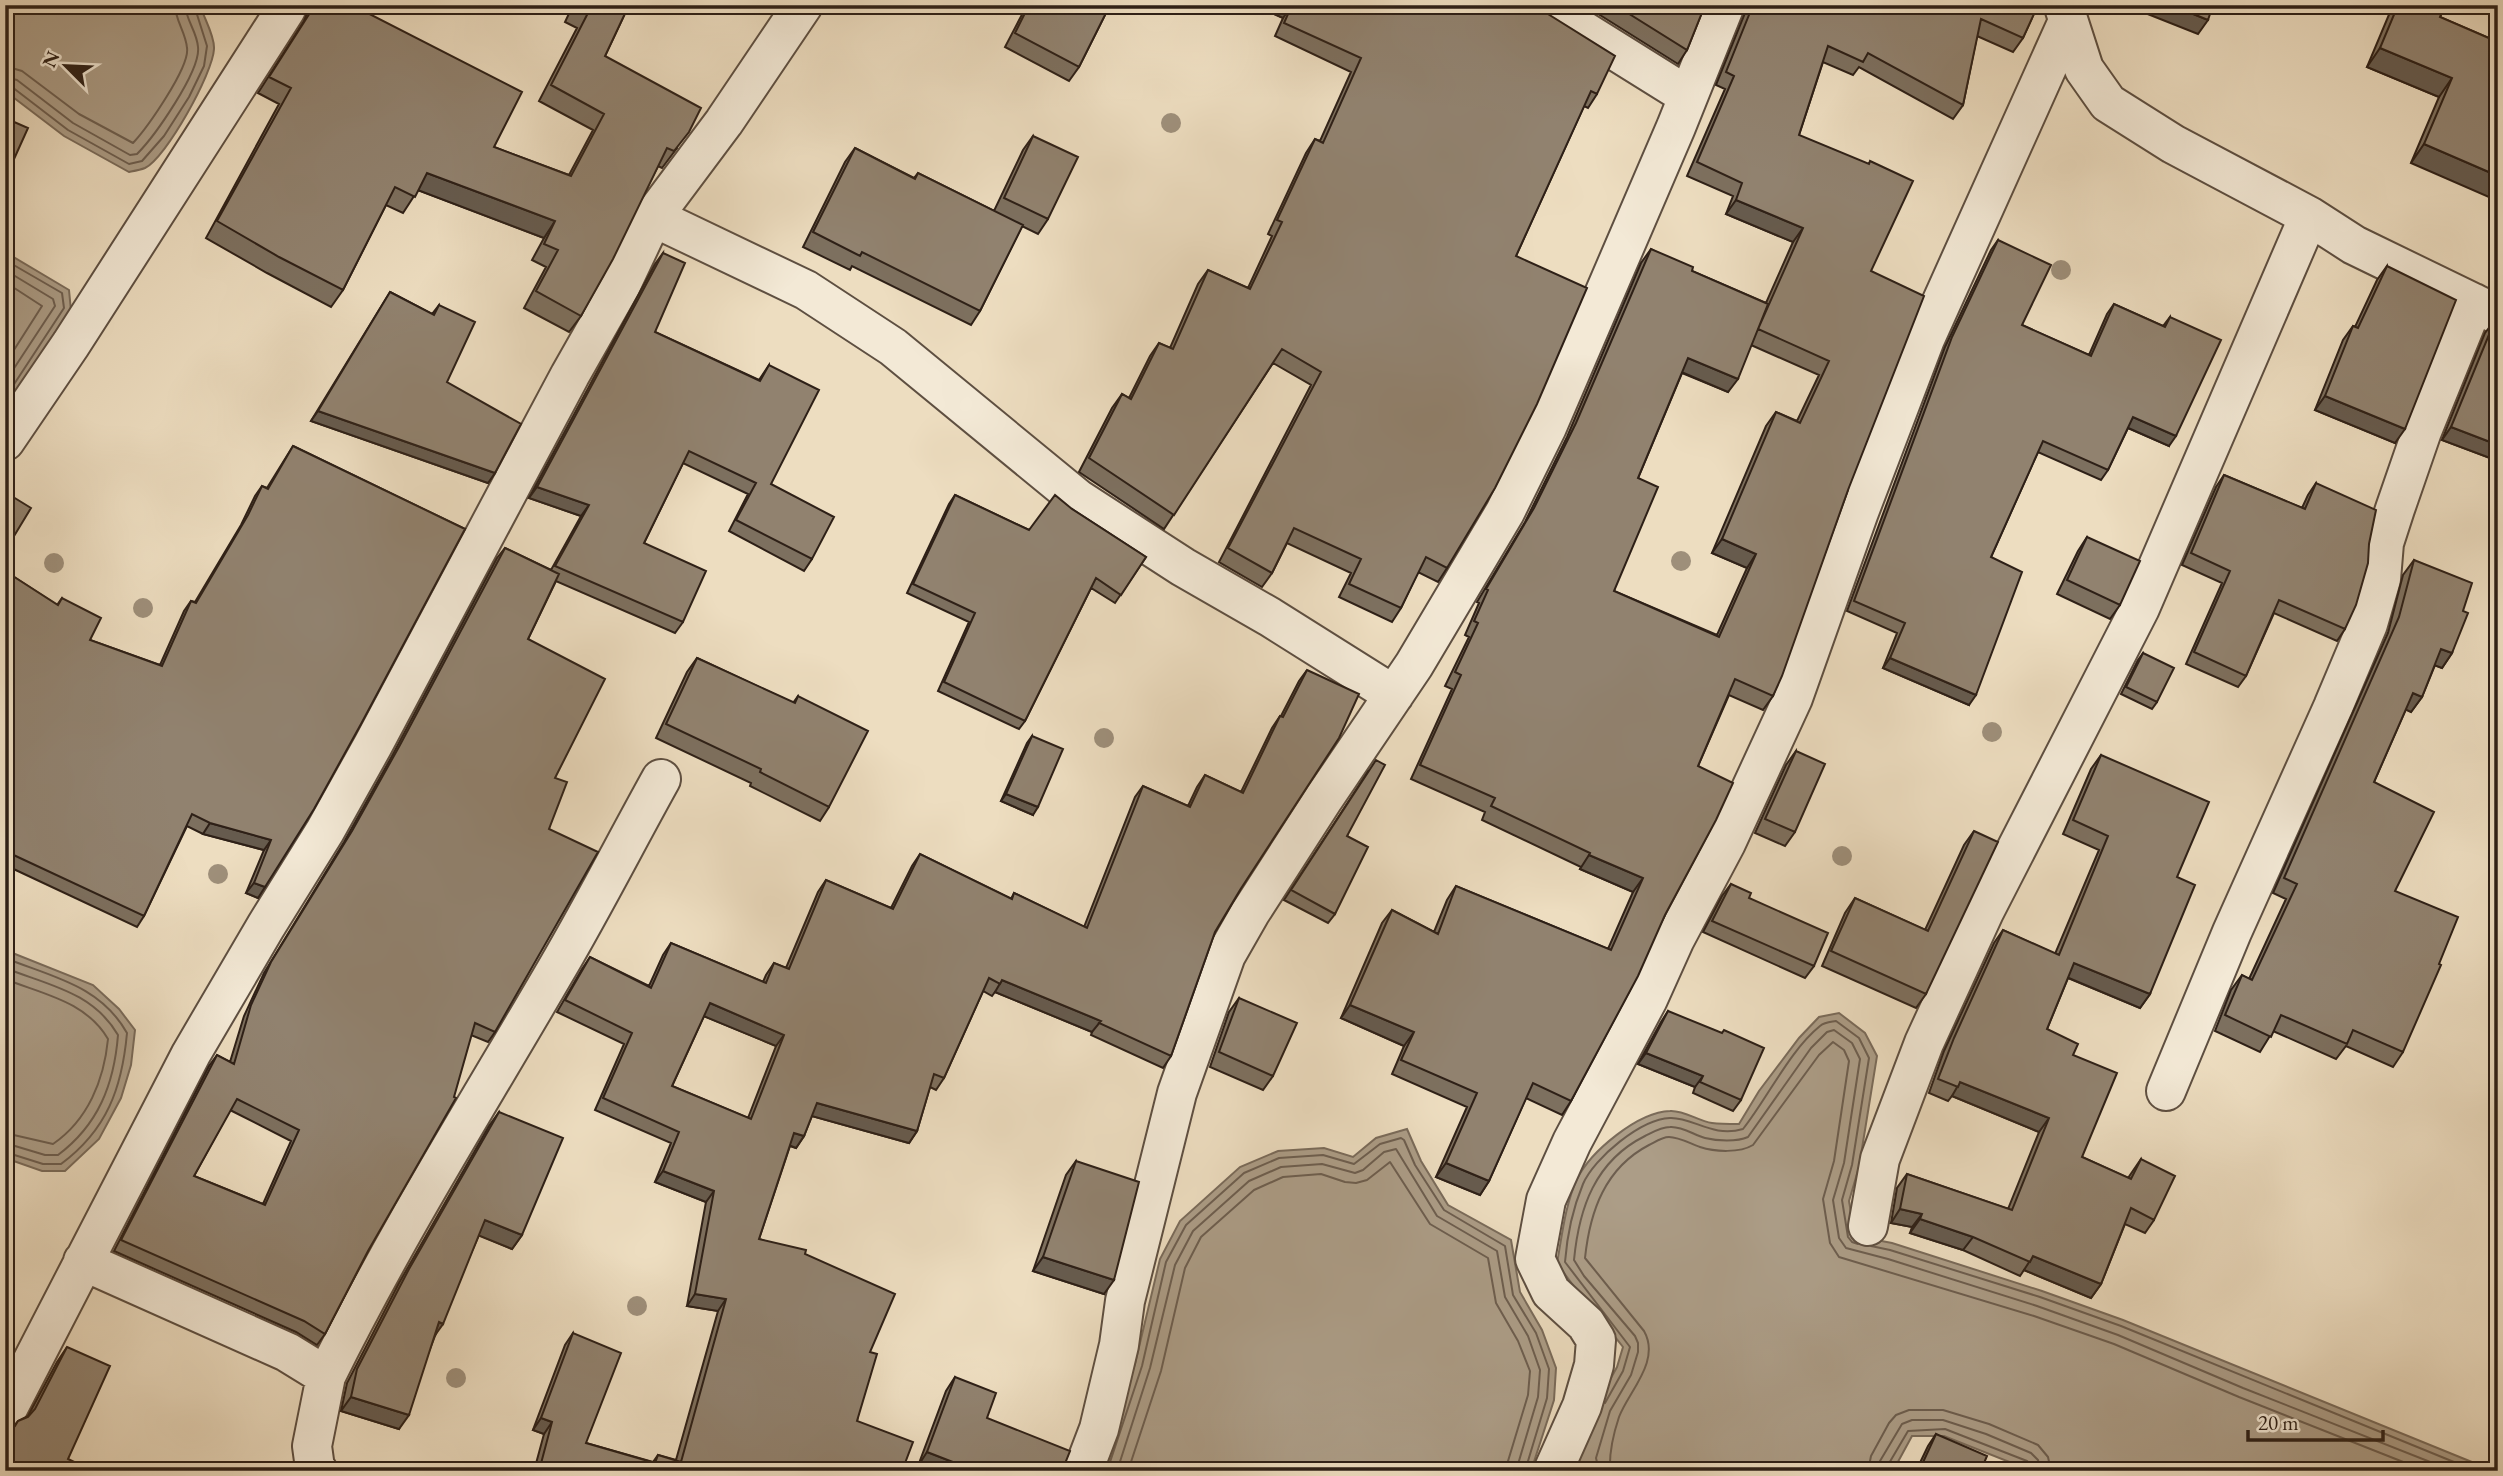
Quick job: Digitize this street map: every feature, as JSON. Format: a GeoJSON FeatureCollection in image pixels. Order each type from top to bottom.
{"type":"FeatureCollection","features":[{"type":"Feature","properties":{"kind":"street"},"geometry":{"type":"LineString","coordinates":[[5,1413],[191,1054],[265,926],[325,831],[373,745],[570,375],[621,285],[653,217],[724,122],[803,5]]}},
{"type":"Feature","properties":{"kind":"street"},"geometry":{"type":"LineString","coordinates":[[1542,5],[1688,96]]}},
{"type":"Feature","properties":{"kind":"street"},"geometry":{"type":"LineString","coordinates":[[1083,1471],[1099,1429],[1119,1345],[1125,1301],[1177,1093],[1226,955],[1250,913],[1415,665],[1505,512],[1541,439],[1725,5]]}},
{"type":"Feature","properties":{"kind":"street"},"geometry":{"type":"LineString","coordinates":[[5,441],[71,344],[285,6]]}},
{"type":"Feature","properties":{"kind":"street"},"geometry":{"type":"LineString","coordinates":[[2066,13],[2084,69],[2108,103],[2173,145],[2309,216],[2354,245],[2486,309],[2427,419],[2384,543],[2381,579],[2368,624],[2232,932],[2166,1091]]}},
{"type":"Feature","properties":{"kind":"street"},"geometry":{"type":"LineString","coordinates":[[1553,1471],[1582,1406],[1594,1365],[1595,1340],[1586,1324],[1551,1292],[1535,1259],[1546,1200],[1572,1142],[1726,844],[1793,698],[1850,536],[1925,339],[2066,13]]}},
{"type":"Feature","properties":{"kind":"street"},"geometry":{"type":"LineString","coordinates":[[1868,1226],[1880,1159],[1924,1043],[1984,912],[2140,608],[2309,216]]}},
{"type":"Feature","properties":{"kind":"street"},"geometry":{"type":"LineString","coordinates":[[653,217],[817,298],[893,347],[1078,499],[1183,567],[1270,617],[1394,695]]}},
{"type":"Feature","properties":{"kind":"street"},"geometry":{"type":"LineString","coordinates":[[318,1471],[315,1468],[312,1447],[326,1376],[404,1229],[557,969],[661,779]]}},
{"type":"Feature","properties":{"kind":"street"},"geometry":{"type":"LineString","coordinates":[[83,1261],[287,1352],[326,1376]]}},
{"type":"Feature","properties":{"kind":"water"},"geometry":{"type":"Polygon","coordinates":[[[5,5],[198,5],[201,8],[213,39],[212,61],[187,114],[154,161],[145,168],[129,172],[64,136],[5,91],[5,5]]]}},
{"type":"Feature","properties":{"kind":"water"},"geometry":{"type":"Polygon","coordinates":[[[5,252],[69,290],[71,311],[5,411],[5,252]]]}},
{"type":"Feature","properties":{"kind":"water"},"geometry":{"type":"Polygon","coordinates":[[[5,950],[93,985],[119,1009],[135,1030],[131,1065],[121,1098],[99,1139],[65,1171],[42,1171],[5,1158],[5,950]]]}},
{"type":"Feature","properties":{"kind":"water"},"geometry":{"type":"Polygon","coordinates":[[[1839,1013],[1865,1033],[1877,1056],[1859,1167],[1849,1201],[1855,1236],[1892,1243],[2123,1320],[2494,1471],[2032,1471],[1944,1436],[1912,1436],[1893,1471],[1586,1471],[1578,1464],[1596,1405],[1617,1367],[1623,1347],[1557,1263],[1567,1210],[1577,1179],[1604,1145],[1630,1126],[1657,1113],[1675,1111],[1712,1123],[1739,1124],[1759,1091],[1799,1038],[1819,1017],[1839,1013]]]}},
{"type":"Feature","properties":{"kind":"water"},"geometry":{"type":"Polygon","coordinates":[[[1407,1129],[1421,1161],[1448,1205],[1511,1240],[1520,1292],[1542,1330],[1556,1368],[1554,1400],[1531,1471],[1100,1471],[1135,1364],[1160,1259],[1180,1221],[1240,1167],[1278,1151],[1324,1148],[1353,1157],[1376,1138],[1407,1129]]]}},
{"type":"Feature","properties":{"kind":"building"},"geometry":{"type":"Polygon","coordinates":[[[315,5],[352,5],[522,92],[494,147],[571,176],[604,114],[551,85],[589,11],[577,6],[629,5],[605,56],[701,108],[689,132],[674,151],[667,148],[613,259],[581,316],[536,291],[558,250],[544,244],[555,221],[427,173],[415,197],[395,187],[343,290],[217,221],[291,88],[269,77],[315,5]]]}},
{"type":"Feature","properties":{"kind":"building"},"geometry":{"type":"Polygon","coordinates":[[[1029,5],[1110,5],[1079,67],[1015,33],[1029,5]]]}},
{"type":"Feature","properties":{"kind":"building"},"geometry":{"type":"Polygon","coordinates":[[[1292,5],[1536,5],[1615,56],[1597,94],[1591,91],[1516,256],[1587,288],[1537,404],[1495,488],[1447,568],[1426,557],[1401,608],[1349,584],[1361,559],[1294,528],[1272,573],[1228,548],[1321,372],[1282,349],[1174,515],[1089,458],[1122,394],[1131,399],[1159,343],[1173,349],[1208,270],[1250,289],[1282,222],[1277,220],[1315,139],[1323,143],[1361,58],[1284,23],[1292,5]]]}},
{"type":"Feature","properties":{"kind":"building"},"geometry":{"type":"Polygon","coordinates":[[[1615,5],[1705,5],[1687,50],[1615,5]]]}},
{"type":"Feature","properties":{"kind":"building"},"geometry":{"type":"Polygon","coordinates":[[[1753,5],[2038,5],[2023,38],[1981,19],[1963,105],[1868,53],[1863,62],[1828,46],[1799,135],[1869,164],[1870,161],[1913,181],[1871,271],[1924,296],[1848,490],[1773,696],[1735,679],[1698,766],[1733,783],[1716,820],[1665,915],[1638,976],[1571,1101],[1533,1083],[1489,1181],[1446,1163],[1477,1093],[1401,1060],[1414,1032],[1350,1005],[1392,910],[1438,934],[1456,886],[1611,950],[1643,878],[1589,855],[1590,853],[1491,806],[1495,798],[1420,765],[1461,675],[1455,672],[1478,623],[1474,621],[1488,590],[1486,589],[1534,508],[1576,423],[1651,249],[1693,267],[1692,271],[1768,304],[1758,329],[1803,228],[1736,200],[1742,183],[1697,162],[1734,76],[1726,72],[1753,5]],[[1758,329],[1738,379],[1688,358],[1638,478],[1658,487],[1614,591],[1719,637],[1756,554],[1722,539],[1776,412],[1800,423],[1829,361],[1758,329]]]}},
{"type":"Feature","properties":{"kind":"building"},"geometry":{"type":"Polygon","coordinates":[[[2171,5],[2213,5],[2208,20],[2171,5]]]}},
{"type":"Feature","properties":{"kind":"building"},"geometry":{"type":"Polygon","coordinates":[[[2398,5],[2445,5],[2440,17],[2498,42],[2498,176],[2424,144],[2452,78],[2380,48],[2398,5]]]}},
{"type":"Feature","properties":{"kind":"building"},"geometry":{"type":"Polygon","coordinates":[[[5,118],[28,128],[5,179],[5,118]]]}},
{"type":"Feature","properties":{"kind":"building"},"geometry":{"type":"Polygon","coordinates":[[[1033,136],[1078,157],[1048,219],[1004,198],[1033,136]]]}},
{"type":"Feature","properties":{"kind":"building"},"geometry":{"type":"Polygon","coordinates":[[[855,148],[915,179],[918,173],[1023,225],[980,311],[862,252],[860,256],[813,232],[855,148]]]}},
{"type":"Feature","properties":{"kind":"building"},"geometry":{"type":"Polygon","coordinates":[[[1998,240],[2051,265],[2022,325],[2091,356],[2114,304],[2165,327],[2170,317],[2221,340],[2176,436],[2133,417],[2108,470],[2043,441],[1991,557],[2022,572],[1976,695],[1890,658],[1905,623],[1854,601],[1952,337],[1998,240]]]}},
{"type":"Feature","properties":{"kind":"building"},"geometry":{"type":"Polygon","coordinates":[[[663,253],[685,263],[655,332],[760,381],[769,365],[819,390],[771,484],[834,517],[812,559],[736,520],[756,483],[689,451],[644,543],[706,571],[683,622],[555,566],[589,505],[537,487],[663,253]]]}},
{"type":"Feature","properties":{"kind":"building"},"geometry":{"type":"Polygon","coordinates":[[[2387,266],[2456,300],[2405,429],[2325,396],[2353,326],[2358,328],[2387,266]]]}},
{"type":"Feature","properties":{"kind":"building"},"geometry":{"type":"Polygon","coordinates":[[[390,292],[434,315],[439,305],[475,322],[447,382],[521,424],[495,473],[318,411],[390,292]]]}},
{"type":"Feature","properties":{"kind":"building"},"geometry":{"type":"Polygon","coordinates":[[[2495,320],[2498,321],[2498,445],[2451,427],[2495,320]]]}},
{"type":"Feature","properties":{"kind":"building"},"geometry":{"type":"Polygon","coordinates":[[[293,446],[465,529],[314,809],[265,887],[254,883],[271,840],[210,823],[192,814],[144,916],[5,851],[5,571],[58,605],[62,598],[101,618],[90,640],[162,666],[191,601],[196,603],[262,486],[268,489],[293,446]]]}},
{"type":"Feature","properties":{"kind":"building"},"geometry":{"type":"Polygon","coordinates":[[[2224,475],[2305,509],[2316,483],[2376,510],[2368,563],[2356,605],[2345,629],[2279,600],[2246,676],[2194,652],[2230,571],[2191,553],[2224,475]]]}},
{"type":"Feature","properties":{"kind":"building"},"geometry":{"type":"Polygon","coordinates":[[[5,492],[31,508],[5,551],[5,492]]]}},
{"type":"Feature","properties":{"kind":"building"},"geometry":{"type":"Polygon","coordinates":[[[955,495],[1029,530],[1055,495],[1146,557],[1121,595],[1096,578],[1025,721],[944,682],[975,613],[913,584],[955,495]]]}},
{"type":"Feature","properties":{"kind":"building"},"geometry":{"type":"Polygon","coordinates":[[[2087,537],[2140,561],[2120,605],[2067,580],[2087,537]]]}},
{"type":"Feature","properties":{"kind":"building"},"geometry":{"type":"Polygon","coordinates":[[[505,548],[559,574],[528,639],[605,679],[555,778],[567,782],[549,829],[598,852],[495,1032],[475,1023],[454,1097],[456,1098],[368,1251],[325,1334],[304,1321],[121,1240],[217,1055],[234,1064],[251,1005],[271,962],[352,831],[505,548]],[[237,1099],[194,1176],[265,1205],[299,1130],[237,1099]]]}},
{"type":"Feature","properties":{"kind":"building"},"geometry":{"type":"Polygon","coordinates":[[[2414,560],[2472,583],[2463,611],[2468,613],[2452,653],[2441,649],[2422,697],[2413,693],[2374,782],[2434,812],[2395,891],[2458,917],[2439,964],[2441,965],[2403,1052],[2353,1030],[2347,1044],[2281,1015],[2271,1037],[2225,1015],[2242,975],[2252,980],[2297,884],[2284,878],[2399,617],[2414,560]]]}},
{"type":"Feature","properties":{"kind":"building"},"geometry":{"type":"Polygon","coordinates":[[[2143,653],[2174,668],[2157,702],[2126,687],[2143,653]]]}},
{"type":"Feature","properties":{"kind":"building"},"geometry":{"type":"Polygon","coordinates":[[[697,658],[795,703],[798,696],[868,731],[829,807],[760,772],[761,769],[666,724],[697,658]]]}},
{"type":"Feature","properties":{"kind":"building"},"geometry":{"type":"Polygon","coordinates":[[[1307,670],[1359,694],[1339,738],[1215,932],[1171,1056],[1099,1023],[1101,1021],[1002,980],[1000,984],[989,978],[944,1078],[934,1074],[917,1131],[817,1103],[804,1136],[794,1133],[759,1239],[806,1250],[805,1254],[895,1294],[870,1352],[877,1354],[857,1421],[913,1442],[902,1471],[539,1471],[552,1422],[541,1418],[573,1333],[621,1353],[586,1443],[655,1463],[658,1455],[681,1462],[726,1299],[695,1294],[714,1191],[663,1171],[679,1132],[603,1098],[632,1033],[565,1000],[590,957],[651,988],[671,943],[766,983],[774,963],[789,969],[826,880],[893,909],[920,854],[1012,899],[1014,893],[1087,928],[1143,786],[1190,807],[1205,775],[1243,793],[1280,716],[1283,717],[1307,670]],[[710,1003],[672,1086],[751,1119],[784,1035],[710,1003]]]}},
{"type":"Feature","properties":{"kind":"building"},"geometry":{"type":"Polygon","coordinates":[[[1032,736],[1063,749],[1038,807],[1006,794],[1032,736]]]}},
{"type":"Feature","properties":{"kind":"building"},"geometry":{"type":"Polygon","coordinates":[[[1796,751],[1825,764],[1795,832],[1765,819],[1796,751]]]}},
{"type":"Feature","properties":{"kind":"building"},"geometry":{"type":"Polygon","coordinates":[[[2101,755],[2209,802],[2177,877],[2195,885],[2150,994],[2074,963],[2047,1029],[2078,1044],[2073,1055],[2117,1073],[2082,1157],[2131,1179],[2141,1159],[2175,1176],[2154,1220],[2131,1208],[2101,1284],[2033,1256],[2030,1262],[1973,1237],[1920,1219],[1922,1214],[1900,1209],[1907,1174],[2012,1210],[2049,1118],[1960,1082],[1958,1087],[1938,1079],[2003,930],[2059,955],[2108,836],[2073,820],[2101,755]]]}},
{"type":"Feature","properties":{"kind":"building"},"geometry":{"type":"Polygon","coordinates":[[[1376,760],[1385,765],[1347,836],[1368,847],[1335,914],[1291,890],[1376,760]]]}},
{"type":"Feature","properties":{"kind":"building"},"geometry":{"type":"Polygon","coordinates":[[[1974,831],[1998,842],[1926,994],[1831,951],[1855,898],[1928,931],[1974,831]]]}},
{"type":"Feature","properties":{"kind":"building"},"geometry":{"type":"Polygon","coordinates":[[[1731,884],[1751,893],[1749,898],[1828,933],[1814,966],[1712,921],[1731,884]]]}},
{"type":"Feature","properties":{"kind":"building"},"geometry":{"type":"Polygon","coordinates":[[[1239,998],[1297,1023],[1273,1076],[1219,1052],[1239,998]]]}},
{"type":"Feature","properties":{"kind":"building"},"geometry":{"type":"Polygon","coordinates":[[[1668,1011],[1722,1033],[1724,1030],[1764,1048],[1741,1100],[1700,1082],[1703,1076],[1646,1053],[1668,1011]]]}},
{"type":"Feature","properties":{"kind":"building"},"geometry":{"type":"Polygon","coordinates":[[[499,1112],[563,1138],[522,1235],[485,1220],[443,1324],[439,1322],[409,1415],[351,1397],[357,1369],[409,1269],[499,1112]]]}},
{"type":"Feature","properties":{"kind":"building"},"geometry":{"type":"Polygon","coordinates":[[[1076,1161],[1139,1182],[1114,1280],[1043,1257],[1076,1161]]]}},
{"type":"Feature","properties":{"kind":"building"},"geometry":{"type":"Polygon","coordinates":[[[67,1347],[110,1366],[68,1459],[93,1471],[5,1471],[5,1421],[15,1426],[35,1409],[67,1347]]]}},
{"type":"Feature","properties":{"kind":"building"},"geometry":{"type":"Polygon","coordinates":[[[955,1377],[996,1393],[987,1418],[1070,1451],[1062,1471],[976,1471],[927,1452],[955,1377]]]}},
{"type":"Feature","properties":{"kind":"building"},"geometry":{"type":"Polygon","coordinates":[[[1936,1434],[1987,1456],[1982,1471],[1919,1471],[1936,1434]]]}}]}
